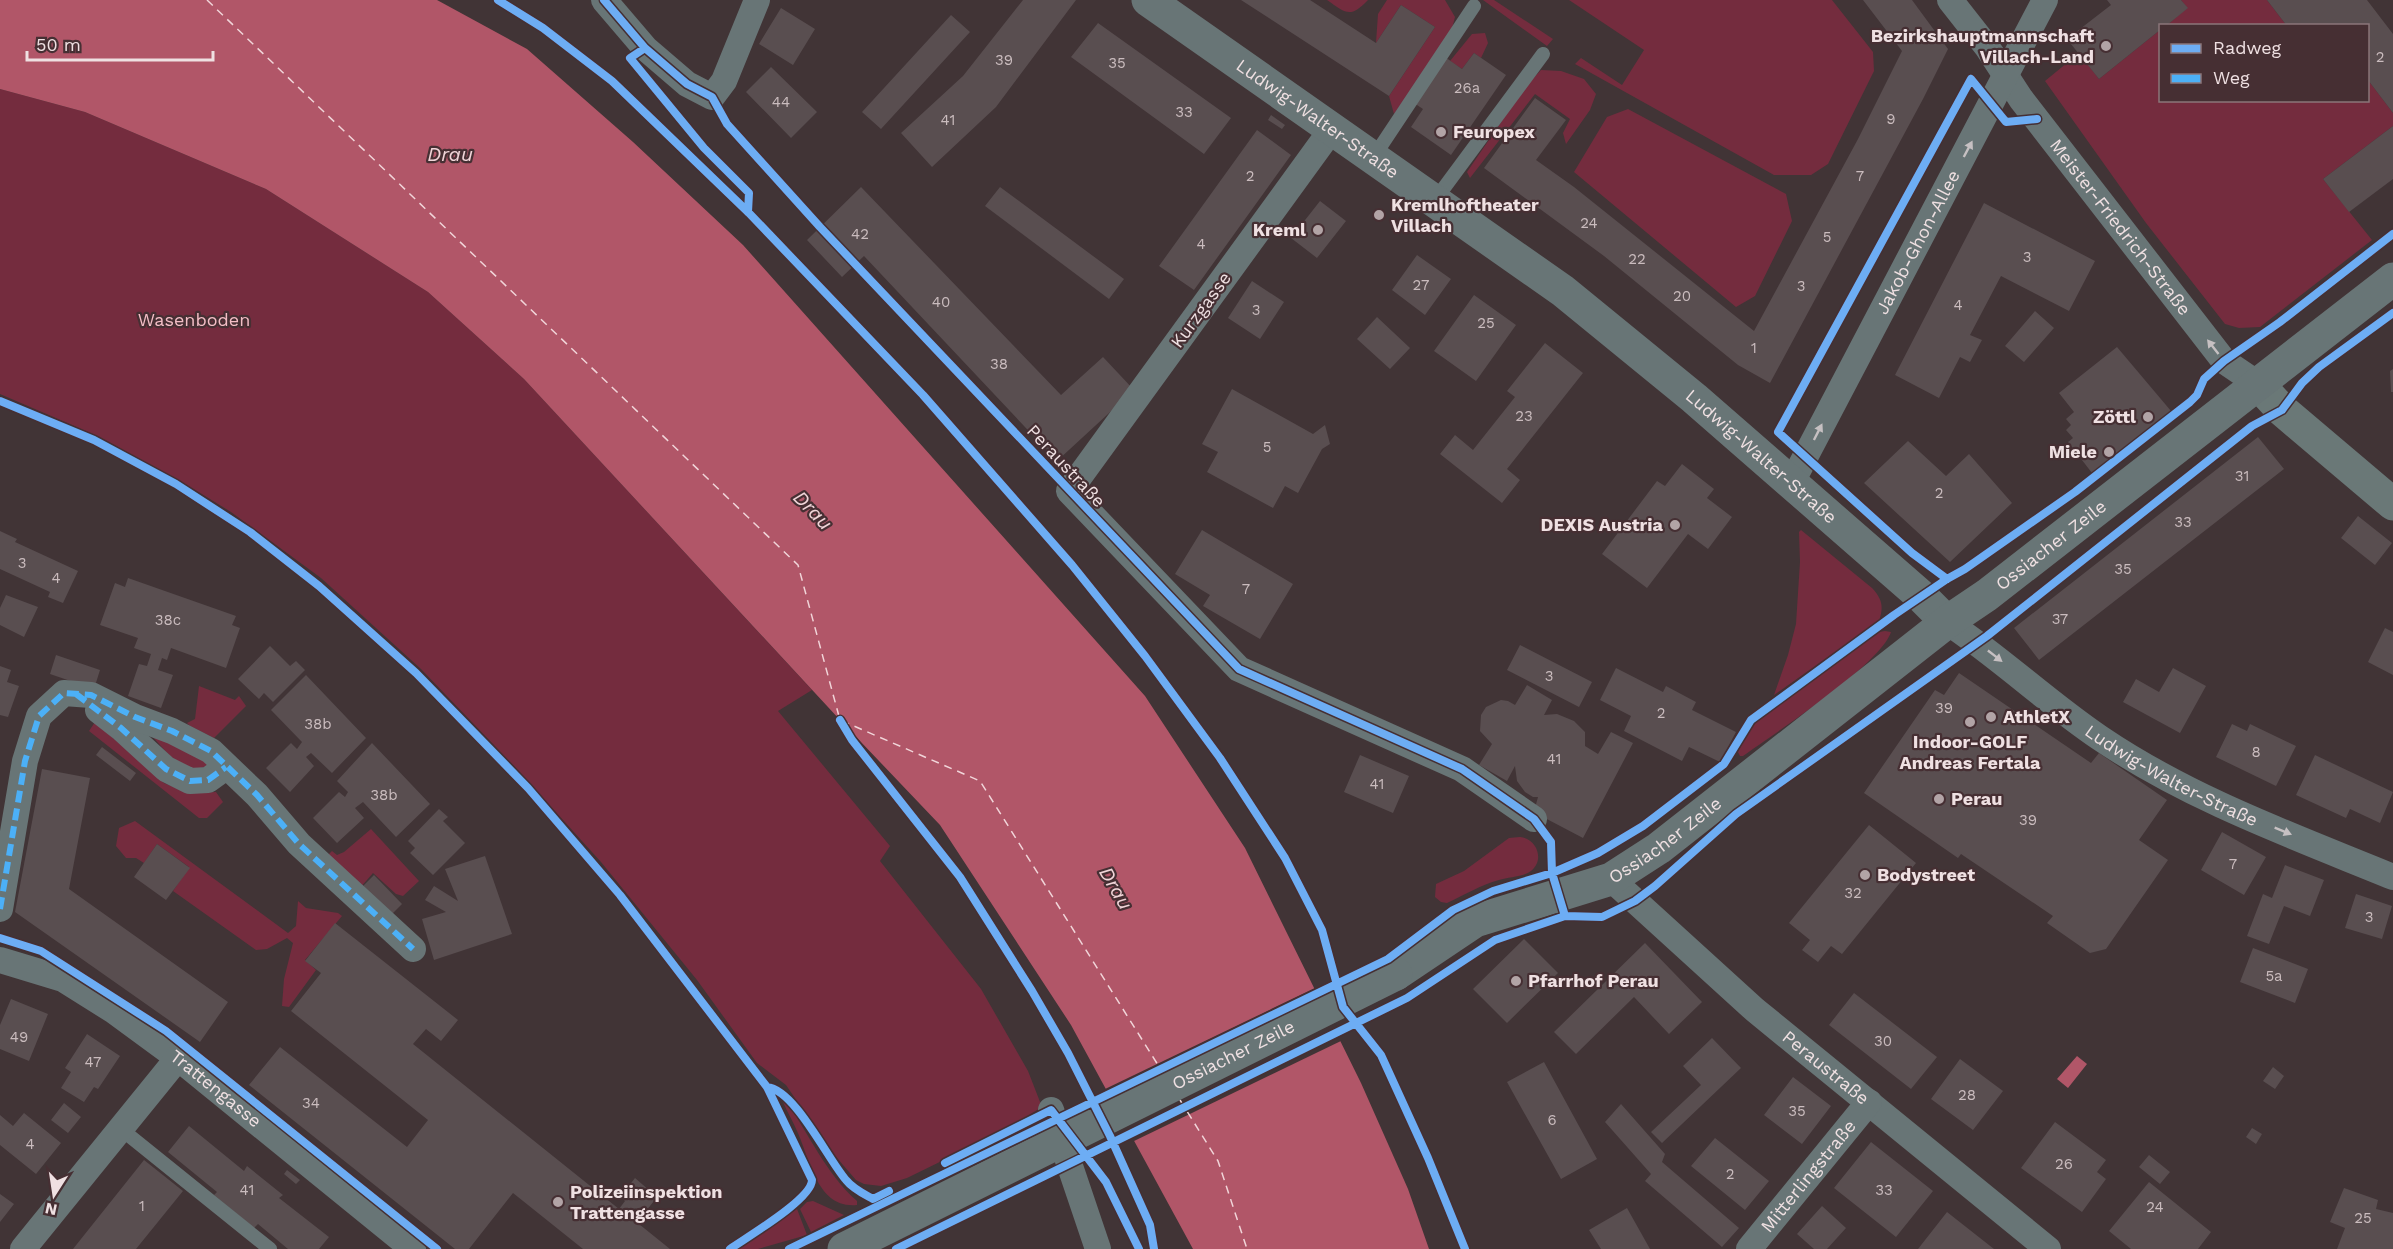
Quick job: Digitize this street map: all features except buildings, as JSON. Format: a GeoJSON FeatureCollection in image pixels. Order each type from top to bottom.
{"type":"FeatureCollection","features":[{"type":"Feature","properties":{"kind":"main road","name":"Ludwig-Walter-Straße"},"geometry":{"type":"LineString","coordinates":[[1148,0],[1563,291],[1694,398],[1921,596],[1947,622]]}},
{"type":"Feature","properties":{"kind":"main road","name":"Ossiacher Zeile"},"geometry":{"type":"LineString","coordinates":[[844,1249],[1396,974],[1475,921],[1611,879],[1659,848],[1947,622],[1996,588],[2393,279]]}},
{"type":"Feature","properties":{"kind":"main road"},"geometry":{"type":"LineString","coordinates":[[2258,384],[2282,410],[2393,504]]}},
{"type":"Feature","properties":{"kind":"street"},"geometry":{"type":"LineString","coordinates":[[604,0],[645,48],[687,84],[712,97],[724,81],[757,0]]}},
{"type":"Feature","properties":{"kind":"street","name":"Meister-Friedrich-Straße"},"geometry":{"type":"LineString","coordinates":[[1950,0],[1987,47],[2005,76],[2224,361],[2258,384]]}},
{"type":"Feature","properties":{"kind":"street","name":"Jakob-Ghon-Allee"},"geometry":{"type":"LineString","coordinates":[[1791,484],[2045,0]]}},
{"type":"Feature","properties":{"kind":"street","name":"Kurzgasse"},"geometry":{"type":"LineString","coordinates":[[1069,491],[1332,129]]}},
{"type":"Feature","properties":{"kind":"street","name":"Peraustraße"},"geometry":{"type":"LineString","coordinates":[[1069,491],[1239,669],[1462,770],[1534,819]]}},
{"type":"Feature","properties":{"kind":"street","name":"Ludwig-Walter-Straße"},"geometry":{"type":"LineString","coordinates":[[1947,622],[1978,642],[2100,738],[2206,800],[2393,877]]}},
{"type":"Feature","properties":{"kind":"street"},"geometry":{"type":"LineString","coordinates":[[0,909],[25,761],[39,716],[64,693],[91,695],[211,751],[257,795],[307,851],[412,949]]}},
{"type":"Feature","properties":{"kind":"street"},"geometry":{"type":"LineString","coordinates":[[76,694],[121,728],[166,769],[190,781],[208,780],[226,767]]}},
{"type":"Feature","properties":{"kind":"street","name":"Peraustraße"},"geometry":{"type":"LineString","coordinates":[[1611,879],[1755,1010],[2048,1249]]}},
{"type":"Feature","properties":{"kind":"street","name":"Trattengasse"},"geometry":{"type":"LineString","coordinates":[[0,960],[63,979],[114,1011],[178,1058],[413,1249]]}},
{"type":"Feature","properties":{"kind":"street"},"geometry":{"type":"LineString","coordinates":[[24,1249],[178,1058]]}},
{"type":"Feature","properties":{"kind":"street","name":"Mitterlingstraße"},"geometry":{"type":"LineString","coordinates":[[1749,1249],[1869,1102]]}},
{"type":"Feature","properties":{"kind":"street"},"geometry":{"type":"LineString","coordinates":[[1051,1110],[1098,1249]]}},
{"type":"Feature","properties":{"kind":"lane"},"geometry":{"type":"LineString","coordinates":[[1373,158],[1474,6]]}},
{"type":"Feature","properties":{"kind":"lane"},"geometry":{"type":"LineString","coordinates":[[1435,200],[1543,54]]}},
{"type":"Feature","properties":{"kind":"lane"},"geometry":{"type":"LineString","coordinates":[[121,1129],[270,1249]]}},
{"type":"Feature","properties":{"kind":"green space"},"geometry":{"type":"Polygon","coordinates":[[[1327,0],[1368,0],[1357,10],[1348,12],[1327,0]]]}},
{"type":"Feature","properties":{"kind":"green space"},"geometry":{"type":"Polygon","coordinates":[[[1387,0],[1445,0],[1455,17],[1450,36],[1394,114],[1389,96],[1435,27],[1401,5],[1376,43],[1378,14],[1387,0]]]}},
{"type":"Feature","properties":{"kind":"green space"},"geometry":{"type":"Polygon","coordinates":[[[1483,0],[1494,0],[1553,39],[1547,46],[1483,0]]]}},
{"type":"Feature","properties":{"kind":"green space"},"geometry":{"type":"Polygon","coordinates":[[[1569,0],[1832,0],[1873,52],[1874,71],[1828,164],[1811,175],[1774,175],[1575,64],[1581,58],[1622,85],[1644,50],[1569,0]]]}},
{"type":"Feature","properties":{"kind":"green space"},"geometry":{"type":"Polygon","coordinates":[[[2181,0],[2267,0],[2285,24],[2168,24],[2187,8],[2181,0]]]}},
{"type":"Feature","properties":{"kind":"green space"},"geometry":{"type":"Polygon","coordinates":[[[2159,31],[2159,102],[2369,102],[2369,81],[2393,113],[2393,126],[2323,179],[2372,240],[2260,327],[2239,328],[2225,324],[2146,223],[2045,81],[2079,53],[2099,79],[2159,31]]]}},
{"type":"Feature","properties":{"kind":"green space"},"geometry":{"type":"Polygon","coordinates":[[[1485,33],[1488,43],[1481,58],[1474,53],[1462,69],[1450,61],[1472,34],[1485,33]]]}},
{"type":"Feature","properties":{"kind":"green space"},"geometry":{"type":"Polygon","coordinates":[[[1541,70],[1561,71],[1584,79],[1596,94],[1590,110],[1566,144],[1563,133],[1570,119],[1535,94],[1470,178],[1467,172],[1525,87],[1541,70]]]}},
{"type":"Feature","properties":{"kind":"green space","name":"Wasenboden"},"geometry":{"type":"Polygon","coordinates":[[[0,89],[85,112],[266,189],[428,292],[524,379],[812,690],[778,711],[890,846],[880,861],[981,989],[1028,1071],[1042,1107],[1003,1131],[907,1178],[881,1186],[864,1184],[856,1180],[831,1151],[786,1085],[757,1063],[697,980],[601,862],[515,767],[421,669],[321,578],[231,512],[100,437],[0,394],[0,89]]]}},
{"type":"Feature","properties":{"kind":"green space"},"geometry":{"type":"Polygon","coordinates":[[[1628,109],[1786,194],[1792,221],[1755,296],[1736,307],[1574,172],[1607,117],[1628,109]]]}},
{"type":"Feature","properties":{"kind":"green space"},"geometry":{"type":"Polygon","coordinates":[[[1801,530],[1872,588],[1880,599],[1882,607],[1879,621],[1774,695],[1796,624],[1800,562],[1799,532],[1801,530]]]}},
{"type":"Feature","properties":{"kind":"green space"},"geometry":{"type":"Polygon","coordinates":[[[1879,632],[1891,632],[1883,646],[1848,680],[1740,756],[1738,752],[1748,732],[1758,720],[1879,632]]]}},
{"type":"Feature","properties":{"kind":"green space"},"geometry":{"type":"Polygon","coordinates":[[[199,686],[235,700],[239,696],[246,706],[214,738],[187,723],[195,719],[199,686]]]}},
{"type":"Feature","properties":{"kind":"green space"},"geometry":{"type":"Polygon","coordinates":[[[95,722],[164,783],[189,793],[216,792],[223,802],[207,818],[199,818],[89,731],[95,722]]]}},
{"type":"Feature","properties":{"kind":"green space"},"geometry":{"type":"Polygon","coordinates":[[[145,728],[210,764],[200,768],[182,765],[145,728]]]}},
{"type":"Feature","properties":{"kind":"green space"},"geometry":{"type":"Polygon","coordinates":[[[135,821],[288,933],[296,926],[298,901],[306,908],[338,913],[342,916],[305,960],[316,970],[289,1007],[282,1006],[284,979],[293,943],[287,938],[267,949],[256,950],[173,891],[189,867],[157,844],[144,863],[136,858],[126,858],[116,846],[119,828],[135,821]]]}},
{"type":"Feature","properties":{"kind":"green space"},"geometry":{"type":"Polygon","coordinates":[[[371,829],[419,881],[403,896],[396,894],[373,873],[360,888],[328,855],[332,851],[337,855],[344,852],[371,829]]]}},
{"type":"Feature","properties":{"kind":"green space"},"geometry":{"type":"Polygon","coordinates":[[[1520,837],[1531,842],[1537,851],[1538,861],[1531,871],[1486,885],[1447,903],[1435,897],[1436,884],[1464,871],[1509,838],[1520,837]]]}},
{"type":"Feature","properties":{"kind":"green space"},"geometry":{"type":"Polygon","coordinates":[[[784,1098],[827,1166],[857,1201],[857,1205],[843,1204],[824,1191],[811,1168],[783,1102],[784,1098]]]}},
{"type":"Feature","properties":{"kind":"green space"},"geometry":{"type":"Polygon","coordinates":[[[813,1201],[844,1215],[811,1232],[800,1209],[807,1202],[813,1201]]]}},
{"type":"Feature","properties":{"kind":"green space"},"geometry":{"type":"Polygon","coordinates":[[[797,1209],[807,1235],[758,1249],[737,1249],[797,1209]]]}},
{"type":"Feature","properties":{"kind":"water","name":"Drau"},"geometry":{"type":"Polygon","coordinates":[[[0,0],[437,0],[527,49],[633,142],[743,245],[1145,696],[1245,848],[1361,1083],[1408,1189],[1429,1249],[1193,1249],[1071,1025],[940,825],[524,379],[428,292],[266,189],[85,112],[0,89],[0,0]]]}},
{"type":"Feature","properties":{"kind":"water"},"geometry":{"type":"Polygon","coordinates":[[[2077,1056],[2087,1064],[2068,1088],[2057,1079],[2077,1056]]]}},
{"type":"Feature","properties":{"kind":"pier"},"geometry":{"type":"Polygon","coordinates":[[[1317,987],[1343,1040],[1132,1142],[1103,1090],[1317,987]]]}},
{"type":"Feature","properties":{"kind":"ferry route"},"geometry":{"type":"LineString","coordinates":[[207,0],[798,565],[840,720],[980,781],[1163,1073]]}},
{"type":"Feature","properties":{"kind":"ferry route"},"geometry":{"type":"LineString","coordinates":[[1180,1100],[1218,1161],[1247,1249]]}},
{"type":"Feature","properties":{"kind":"marked path"},"geometry":{"type":"LineString","coordinates":[[0,909],[25,761],[39,716],[64,693],[91,695],[211,751],[257,795],[299,844],[413,949]]}},
{"type":"Feature","properties":{"kind":"marked path"},"geometry":{"type":"LineString","coordinates":[[76,694],[121,728],[166,769],[190,781],[208,780],[226,767]]}},
{"type":"Feature","properties":{"kind":"cycle path"},"geometry":{"type":"LineString","coordinates":[[498,0],[543,28],[612,81],[748,212],[923,395],[1072,565],[1145,656],[1220,758],[1285,858],[1322,930],[1343,1007],[1381,1055],[1428,1158],[1465,1249]]}},
{"type":"Feature","properties":{"kind":"cycle path"},"geometry":{"type":"LineString","coordinates":[[604,0],[645,48],[687,84],[712,97],[727,124],[820,227],[1239,669],[1462,769],[1534,819],[1551,842],[1552,873],[1565,916]]}},
{"type":"Feature","properties":{"kind":"cycle path"},"geometry":{"type":"LineString","coordinates":[[645,48],[630,58],[704,148],[749,193],[748,212]]}},
{"type":"Feature","properties":{"kind":"cycle path"},"geometry":{"type":"LineString","coordinates":[[1971,79],[2006,122],[2037,119]]}},
{"type":"Feature","properties":{"kind":"cycle path"},"geometry":{"type":"LineString","coordinates":[[1947,579],[1912,553],[1778,432],[1971,79]]}},
{"type":"Feature","properties":{"kind":"cycle path"},"geometry":{"type":"LineString","coordinates":[[789,1249],[1388,959],[1453,910],[1493,891],[1552,873],[1598,853],[1643,826],[1724,764],[1751,720],[1894,615],[1965,569],[2075,492],[2190,402],[2197,395],[2204,379],[2224,361],[2280,322],[2393,234]]}},
{"type":"Feature","properties":{"kind":"cycle path"},"geometry":{"type":"LineString","coordinates":[[896,1249],[1407,998],[1495,940],[1565,916],[1602,917],[1635,901],[1736,814],[1987,636],[2252,426],[2282,410],[2302,383],[2319,367],[2393,313]]}},
{"type":"Feature","properties":{"kind":"cycle path"},"geometry":{"type":"LineString","coordinates":[[0,401],[94,440],[176,484],[250,532],[319,586],[416,673],[528,788],[620,895],[767,1087],[812,1180],[809,1188],[791,1207],[730,1249]]}},
{"type":"Feature","properties":{"kind":"cycle path"},"geometry":{"type":"LineString","coordinates":[[840,720],[852,740],[960,877],[1032,991],[1068,1053],[1110,1136],[1150,1225],[1154,1249]]}},
{"type":"Feature","properties":{"kind":"cycle path"},"geometry":{"type":"LineString","coordinates":[[0,938],[41,951],[166,1031],[437,1249]]}},
{"type":"Feature","properties":{"kind":"cycle path"},"geometry":{"type":"LineString","coordinates":[[767,1087],[778,1091],[799,1112],[838,1170],[852,1186],[873,1199],[889,1191]]}},
{"type":"Feature","properties":{"kind":"cycle path"},"geometry":{"type":"LineString","coordinates":[[945,1163],[1051,1110],[1106,1182],[1139,1249]]}},
{"type":"Feature","properties":{"kind":"place","name":"Bezirkshauptmannschaft Villach-Land"},"geometry":{"type":"Point","coordinates":[2106,46]}},
{"type":"Feature","properties":{"kind":"place","name":"Feuropex"},"geometry":{"type":"Point","coordinates":[1441,132]}},
{"type":"Feature","properties":{"kind":"place","name":"Kremlhoftheater Villach"},"geometry":{"type":"Point","coordinates":[1379,215]}},
{"type":"Feature","properties":{"kind":"place","name":"Kreml"},"geometry":{"type":"Point","coordinates":[1318,230]}},
{"type":"Feature","properties":{"kind":"place","name":"Zöttl"},"geometry":{"type":"Point","coordinates":[2148,417]}},
{"type":"Feature","properties":{"kind":"place","name":"Miele"},"geometry":{"type":"Point","coordinates":[2109,452]}},
{"type":"Feature","properties":{"kind":"place","name":"DEXIS Austria"},"geometry":{"type":"Point","coordinates":[1675,525]}},
{"type":"Feature","properties":{"kind":"place","name":"AthletX"},"geometry":{"type":"Point","coordinates":[1991,717]}},
{"type":"Feature","properties":{"kind":"place","name":"Indoor-GOLF Andreas Fertala"},"geometry":{"type":"Point","coordinates":[1970,722]}},
{"type":"Feature","properties":{"kind":"place","name":"Perau"},"geometry":{"type":"Point","coordinates":[1939,799]}},
{"type":"Feature","properties":{"kind":"place","name":"Bodystreet"},"geometry":{"type":"Point","coordinates":[1865,875]}},
{"type":"Feature","properties":{"kind":"place","name":"Pfarrhof Perau"},"geometry":{"type":"Point","coordinates":[1516,981]}},
{"type":"Feature","properties":{"kind":"place","name":"Polizeiinspektion Trattengasse"},"geometry":{"type":"Point","coordinates":[558,1202]}}]}
